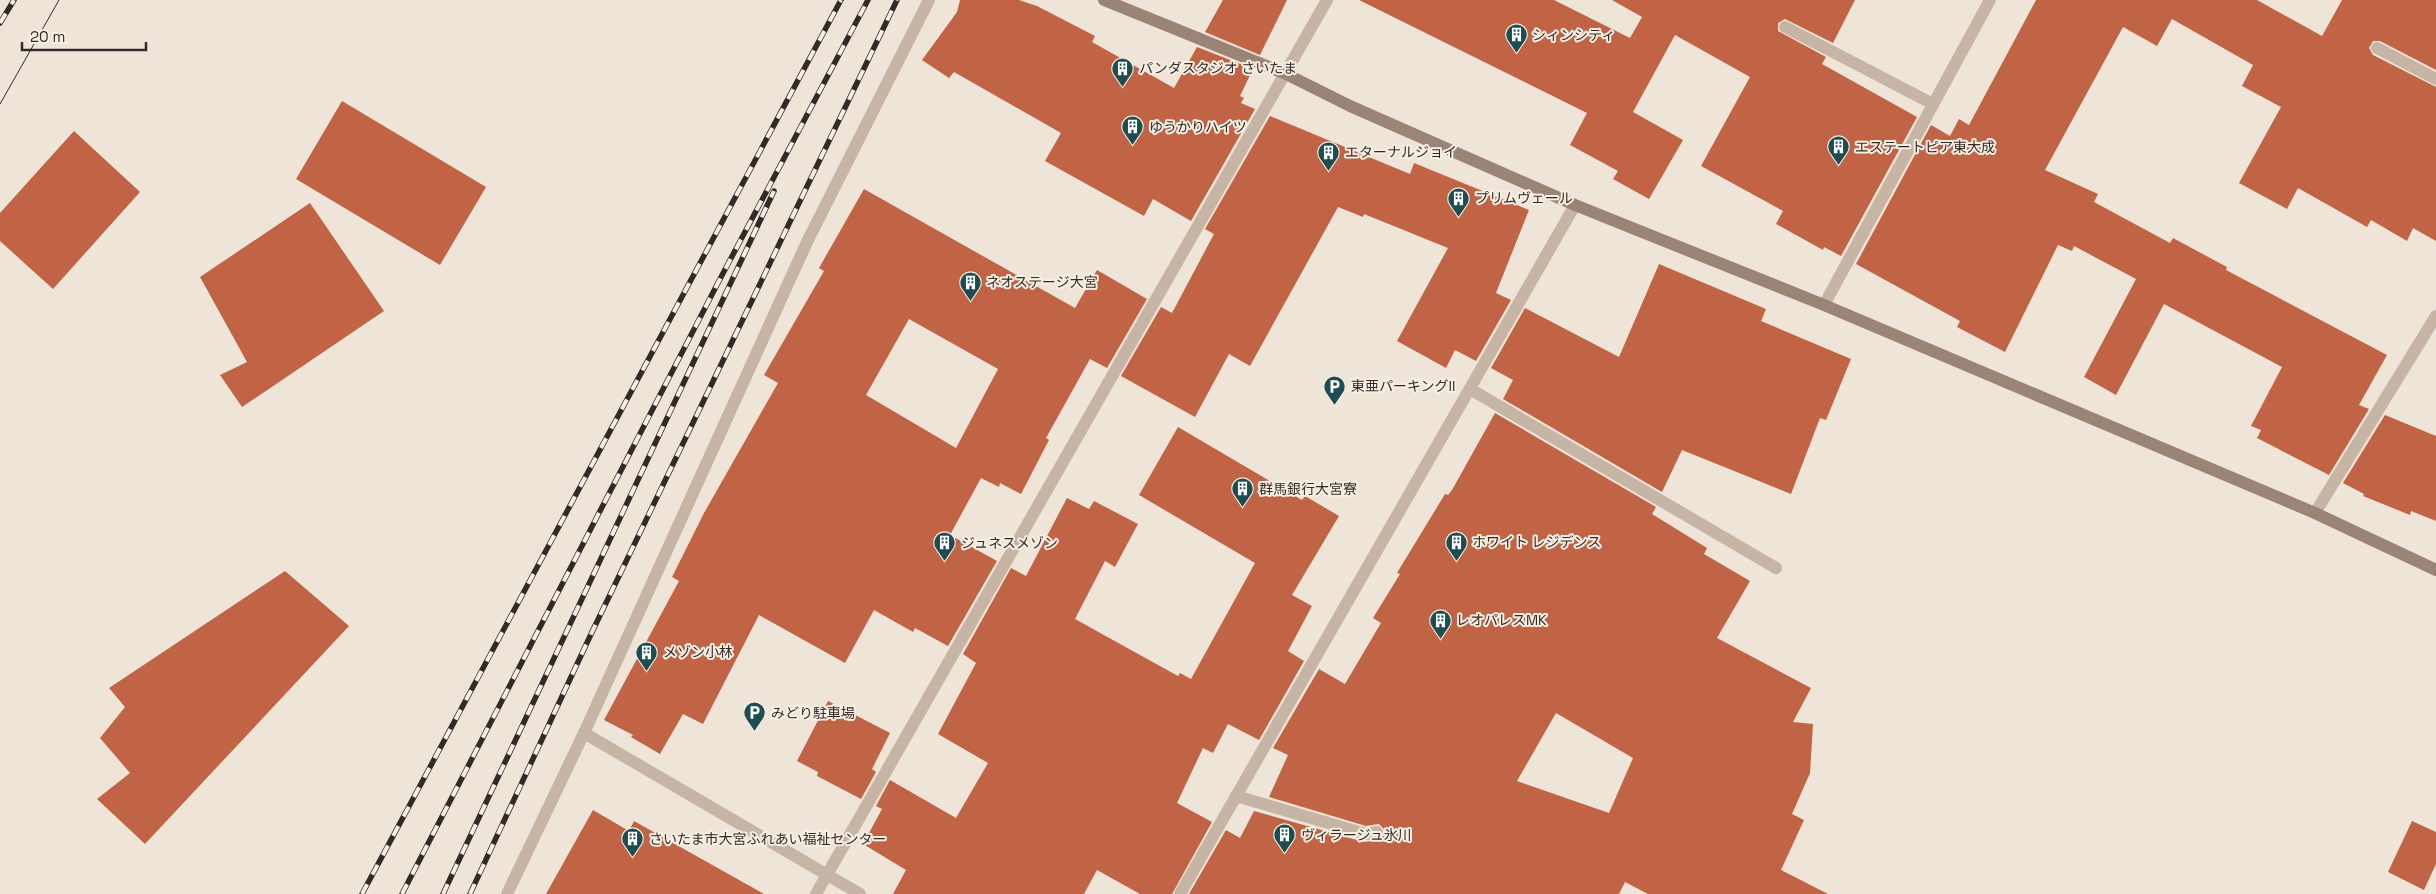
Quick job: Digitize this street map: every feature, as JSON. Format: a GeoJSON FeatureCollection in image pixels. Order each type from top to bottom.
{"type":"FeatureCollection","features":[{"type":"Feature","properties":{"kind":"street"},"geometry":{"type":"LineString","coordinates":[[508,894],[584,733],[807,242],[929,0]]}},
{"type":"Feature","properties":{"kind":"street"},"geometry":{"type":"LineString","coordinates":[[1104,0],[1286,74],[1350,106],[1575,205],[1824,305],[2315,514],[2436,570]]}},
{"type":"Feature","properties":{"kind":"street"},"geometry":{"type":"LineString","coordinates":[[816,894],[1327,0]]}},
{"type":"Feature","properties":{"kind":"street"},"geometry":{"type":"LineString","coordinates":[[1824,305],[1990,0]]}},
{"type":"Feature","properties":{"kind":"street"},"geometry":{"type":"LineString","coordinates":[[1785,27],[1933,104]]}},
{"type":"Feature","properties":{"kind":"street"},"geometry":{"type":"LineString","coordinates":[[2378,48],[2436,79]]}},
{"type":"Feature","properties":{"kind":"street"},"geometry":{"type":"LineString","coordinates":[[1180,894],[1575,205]]}},
{"type":"Feature","properties":{"kind":"street"},"geometry":{"type":"LineString","coordinates":[[2315,514],[2436,316]]}},
{"type":"Feature","properties":{"kind":"street"},"geometry":{"type":"LineString","coordinates":[[1470,388],[1776,568]]}},
{"type":"Feature","properties":{"kind":"street"},"geometry":{"type":"LineString","coordinates":[[584,733],[860,894]]}},
{"type":"Feature","properties":{"kind":"street"},"geometry":{"type":"LineString","coordinates":[[1236,796],[1366,834],[1377,832]]}},
{"type":"Feature","properties":{"kind":"building"},"geometry":{"type":"Polygon","coordinates":[[[960,0],[1019,0],[1037,6],[1095,36],[1092,42],[1174,88],[1197,47],[1253,69],[1240,96],[1244,98],[1241,103],[1255,109],[1191,221],[1153,199],[1144,216],[1045,161],[1061,133],[954,72],[949,78],[922,60],[957,12],[960,0]]]}},
{"type":"Feature","properties":{"kind":"building"},"geometry":{"type":"Polygon","coordinates":[[[1223,0],[1287,0],[1260,55],[1205,32],[1223,0]]]}},
{"type":"Feature","properties":{"kind":"building"},"geometry":{"type":"Polygon","coordinates":[[[1359,0],[1554,0],[1630,38],[1642,17],[1612,0],[1855,0],[1833,43],[1785,19],[1778,23],[1778,31],[1826,57],[1822,64],[1917,117],[1841,256],[1824,247],[1823,250],[1776,224],[1783,211],[1701,166],[1750,77],[1675,35],[1633,112],[1683,140],[1649,199],[1613,179],[1618,171],[1570,145],[1587,113],[1359,0]]]}},
{"type":"Feature","properties":{"kind":"building"},"geometry":{"type":"Polygon","coordinates":[[[2036,0],[2257,0],[2322,36],[2342,0],[2436,0],[2436,70],[2380,41],[2373,41],[2369,48],[2373,55],[2436,87],[2436,241],[2413,228],[2407,241],[2371,220],[2367,227],[2298,188],[2287,209],[2239,183],[2281,107],[2242,86],[2253,65],[2172,19],[2157,46],[2123,27],[2045,170],[2098,194],[2094,202],[2170,243],[2173,238],[2227,267],[2226,270],[2387,355],[2359,405],[2369,409],[2329,475],[2257,438],[2261,430],[2251,426],[2282,367],[2164,304],[2116,395],[2084,377],[2136,279],[2074,246],[2072,251],[2058,245],[2005,352],[1957,327],[1960,321],[1856,264],[1931,125],[1950,136],[1959,119],[1969,125],[2036,0]]]}},
{"type":"Feature","properties":{"kind":"building"},"geometry":{"type":"Polygon","coordinates":[[[342,101],[486,187],[440,265],[296,179],[342,101]]]}},
{"type":"Feature","properties":{"kind":"building"},"geometry":{"type":"Polygon","coordinates":[[[1270,116],[1410,174],[1414,163],[1529,210],[1496,293],[1511,300],[1476,361],[1455,350],[1446,368],[1397,341],[1448,248],[1364,214],[1363,217],[1338,207],[1250,366],[1229,354],[1195,417],[1121,376],[1161,307],[1172,313],[1214,234],[1205,229],[1270,116]]]}},
{"type":"Feature","properties":{"kind":"building"},"geometry":{"type":"Polygon","coordinates":[[[74,131],[140,192],[53,289],[0,241],[0,213],[74,131]]]}},
{"type":"Feature","properties":{"kind":"building"},"geometry":{"type":"Polygon","coordinates":[[[864,189],[1075,308],[1097,270],[1147,299],[1107,368],[1090,359],[1046,438],[1049,440],[1021,494],[1000,483],[999,487],[981,478],[950,535],[997,561],[948,646],[915,628],[913,632],[874,610],[845,663],[759,615],[703,724],[683,714],[660,754],[631,737],[633,735],[604,720],[679,581],[672,577],[704,513],[778,383],[764,375],[824,271],[819,268],[864,189]],[[909,319],[866,395],[956,448],[998,369],[909,319]]]}},
{"type":"Feature","properties":{"kind":"building"},"geometry":{"type":"Polygon","coordinates":[[[310,203],[384,311],[242,407],[220,375],[247,362],[200,277],[310,203]]]}},
{"type":"Feature","properties":{"kind":"building"},"geometry":{"type":"Polygon","coordinates":[[[1659,264],[1766,309],[1761,321],[1851,359],[1826,420],[1820,418],[1791,494],[1682,450],[1662,492],[1503,399],[1513,380],[1491,368],[1525,308],[1619,357],[1659,264]]]}},
{"type":"Feature","properties":{"kind":"building"},"geometry":{"type":"Polygon","coordinates":[[[1495,413],[1656,507],[1652,514],[1707,548],[1704,554],[1750,581],[1717,638],[1811,688],[1793,722],[1813,724],[1810,773],[1792,814],[1804,820],[1781,870],[1828,894],[1648,894],[1625,882],[1619,894],[1189,894],[1226,830],[1240,838],[1254,811],[1364,842],[1379,840],[1384,835],[1385,830],[1379,824],[1366,826],[1269,797],[1288,755],[1273,748],[1319,669],[1345,684],[1381,623],[1373,618],[1400,574],[1397,573],[1445,494],[1448,495],[1495,413]],[[1556,713],[1517,781],[1609,813],[1633,758],[1556,713]]]}},
{"type":"Feature","properties":{"kind":"building"},"geometry":{"type":"Polygon","coordinates":[[[2385,415],[2436,436],[2436,521],[2411,511],[2410,515],[2363,496],[2364,494],[2343,483],[2385,415]]]}},
{"type":"Feature","properties":{"kind":"building"},"geometry":{"type":"Polygon","coordinates":[[[1178,427],[1302,500],[1305,496],[1339,516],[1292,595],[1312,606],[1288,651],[1304,661],[1259,740],[1228,724],[1213,753],[1203,748],[1177,803],[1212,822],[1172,894],[1140,894],[1097,870],[1084,894],[893,894],[906,870],[863,844],[882,809],[876,806],[890,780],[956,818],[988,763],[938,734],[976,663],[963,654],[1011,568],[1026,576],[1067,498],[1089,509],[1094,501],[1138,524],[1115,567],[1105,561],[1075,619],[1178,676],[1180,673],[1191,679],[1255,563],[1139,495],[1178,427]]]}},
{"type":"Feature","properties":{"kind":"building"},"geometry":{"type":"Polygon","coordinates":[[[285,571],[349,626],[145,844],[97,799],[130,773],[100,738],[125,707],[109,688],[285,571]]]}},
{"type":"Feature","properties":{"kind":"building"},"geometry":{"type":"Polygon","coordinates":[[[828,701],[890,733],[872,769],[876,772],[861,799],[817,776],[818,772],[797,761],[828,701]]]}},
{"type":"Feature","properties":{"kind":"building","name":"さいたま市大宮ふれあい福祉センター"},"geometry":{"type":"Polygon","coordinates":[[[593,810],[629,831],[634,821],[764,894],[546,894],[593,810]]]}},
{"type":"Feature","properties":{"kind":"building"},"geometry":{"type":"Polygon","coordinates":[[[2412,821],[2436,832],[2436,864],[2424,890],[2388,872],[2412,821]]]}},
{"type":"Feature","properties":{"kind":"tram line"},"geometry":{"type":"LineString","coordinates":[[0,104],[59,0]]}},
{"type":"Feature","properties":{"kind":"railway"},"geometry":{"type":"LineString","coordinates":[[0,23],[14,0]]}},
{"type":"Feature","properties":{"kind":"railway"},"geometry":{"type":"LineString","coordinates":[[362,894],[841,0]]}},
{"type":"Feature","properties":{"kind":"railway"},"geometry":{"type":"LineString","coordinates":[[402,894],[720,279],[868,0]]}},
{"type":"Feature","properties":{"kind":"railway"},"geometry":{"type":"LineString","coordinates":[[470,894],[592,632],[897,0]]}},
{"type":"Feature","properties":{"kind":"railway"},"geometry":{"type":"LineString","coordinates":[[443,894],[774,191]]}},
{"type":"Feature","properties":{"kind":"place","name":"シィンシティ"},"geometry":{"type":"Point","coordinates":[1516,54]}},
{"type":"Feature","properties":{"kind":"place","name":"パンダスタジオ さいたま"},"geometry":{"type":"Point","coordinates":[1123,87]}},
{"type":"Feature","properties":{"kind":"place","name":"ゆうかりハイツ"},"geometry":{"type":"Point","coordinates":[1133,146]}},
{"type":"Feature","properties":{"kind":"place","name":"エステートピア東大成"},"geometry":{"type":"Point","coordinates":[1839,166]}},
{"type":"Feature","properties":{"kind":"place","name":"エターナルジョイ"},"geometry":{"type":"Point","coordinates":[1329,171]}},
{"type":"Feature","properties":{"kind":"place","name":"プリムヴェール"},"geometry":{"type":"Point","coordinates":[1459,217]}},
{"type":"Feature","properties":{"kind":"place","name":"ネオステージ大宮"},"geometry":{"type":"Point","coordinates":[970,301]}},
{"type":"Feature","properties":{"kind":"place","name":"東亜パーキングII"},"geometry":{"type":"Point","coordinates":[1335,405]}},
{"type":"Feature","properties":{"kind":"place","name":"群馬銀行大宮寮"},"geometry":{"type":"Point","coordinates":[1243,508]}},
{"type":"Feature","properties":{"kind":"place","name":"ホワイト レジデンス"},"geometry":{"type":"Point","coordinates":[1456,561]}},
{"type":"Feature","properties":{"kind":"place","name":"ジュネスメゾン"},"geometry":{"type":"Point","coordinates":[945,562]}},
{"type":"Feature","properties":{"kind":"place","name":"レオパレスMK"},"geometry":{"type":"Point","coordinates":[1440,639]}},
{"type":"Feature","properties":{"kind":"place","name":"メゾン小林"},"geometry":{"type":"Point","coordinates":[647,671]}},
{"type":"Feature","properties":{"kind":"place","name":"みどり駐車場"},"geometry":{"type":"Point","coordinates":[755,732]}},
{"type":"Feature","properties":{"kind":"place","name":"ヴィラージュ氷川"},"geometry":{"type":"Point","coordinates":[1285,854]}},
{"type":"Feature","properties":{"kind":"place","name":"さいたま市大宮ふれあい福祉センター"},"geometry":{"type":"Point","coordinates":[633,858]}}]}
